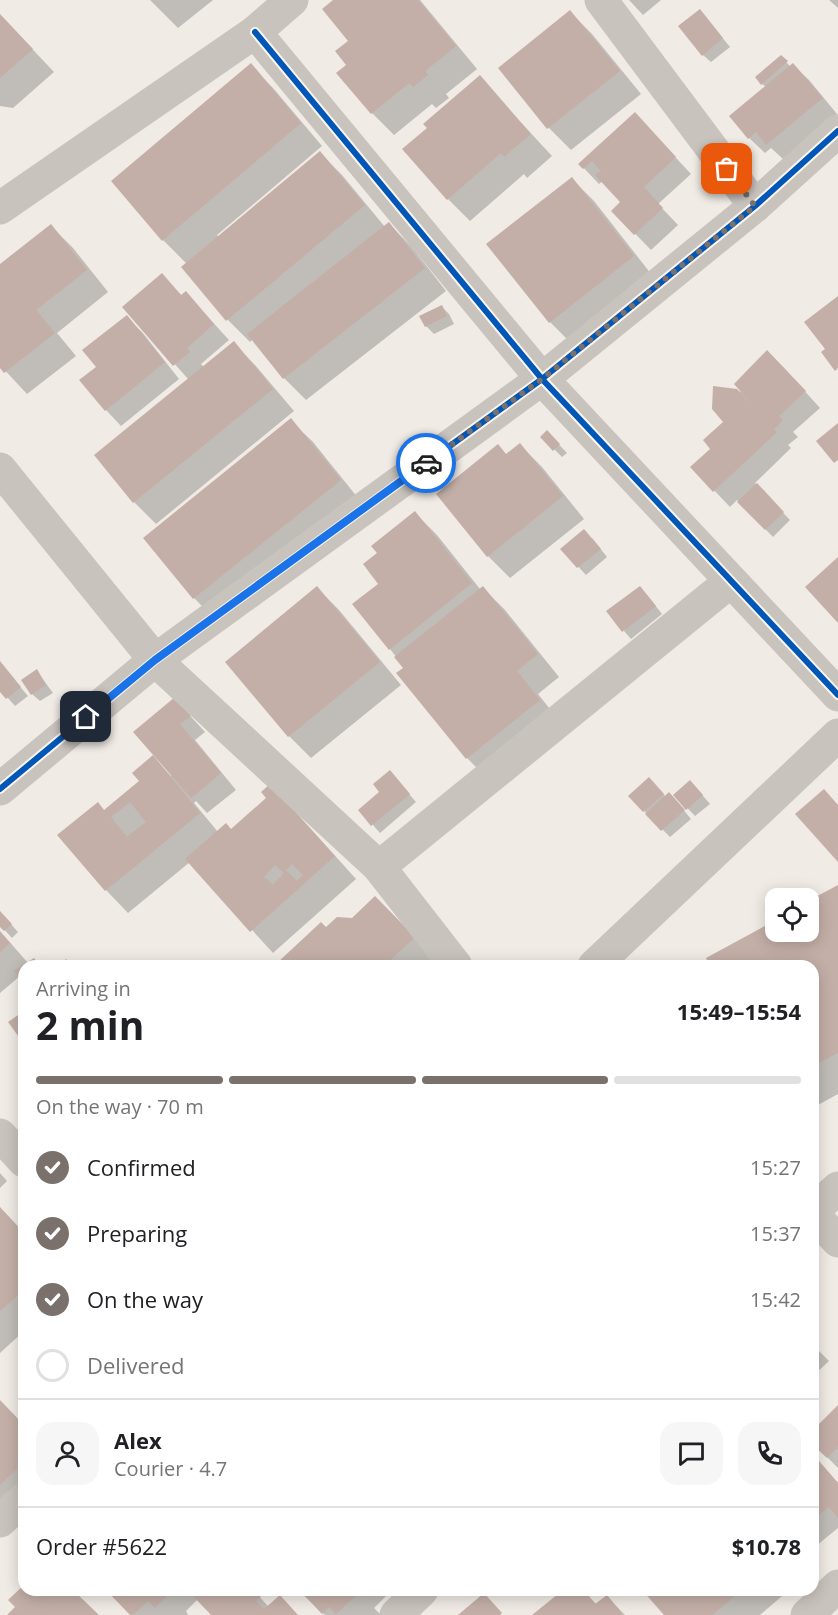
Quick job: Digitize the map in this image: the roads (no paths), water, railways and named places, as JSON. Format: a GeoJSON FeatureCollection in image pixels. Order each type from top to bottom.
{"type":"FeatureCollection","features":[{"type":"Feature","properties":{"kind":"street"},"geometry":{"type":"LineString","coordinates":[[0,208],[255,32],[292,0]]}},
{"type":"Feature","properties":{"kind":"street"},"geometry":{"type":"LineString","coordinates":[[601,0],[755,206]]}},
{"type":"Feature","properties":{"kind":"street"},"geometry":{"type":"LineString","coordinates":[[255,32],[542,379],[838,695]]}},
{"type":"Feature","properties":{"kind":"street"},"geometry":{"type":"LineString","coordinates":[[0,789],[155,660],[542,379],[755,206],[838,132]]}},
{"type":"Feature","properties":{"kind":"street"},"geometry":{"type":"LineString","coordinates":[[0,469],[155,660],[379,867],[451,960]]}},
{"type":"Feature","properties":{"kind":"street"},"geometry":{"type":"LineString","coordinates":[[379,867],[731,581]]}},
{"type":"Feature","properties":{"kind":"street"},"geometry":{"type":"LineString","coordinates":[[600,960],[838,735]]}},
{"type":"Feature","properties":{"kind":"street"},"geometry":{"type":"LineString","coordinates":[[0,1135],[18,1154]]}},
{"type":"Feature","properties":{"kind":"street"},"geometry":{"type":"LineString","coordinates":[[819,1206],[838,1188]]}},
{"type":"Feature","properties":{"kind":"street"},"geometry":{"type":"LineString","coordinates":[[819,1219],[838,1240]]}},
{"type":"Feature","properties":{"kind":"street"},"geometry":{"type":"LineString","coordinates":[[0,1521],[18,1504]]}},
{"type":"Feature","properties":{"kind":"street"},"geometry":{"type":"LineString","coordinates":[[807,1615],[838,1586]]}},
{"type":"Feature","properties":{"kind":"street"},"geometry":{"type":"LineString","coordinates":[[396,1615],[416,1596]]}}]}
